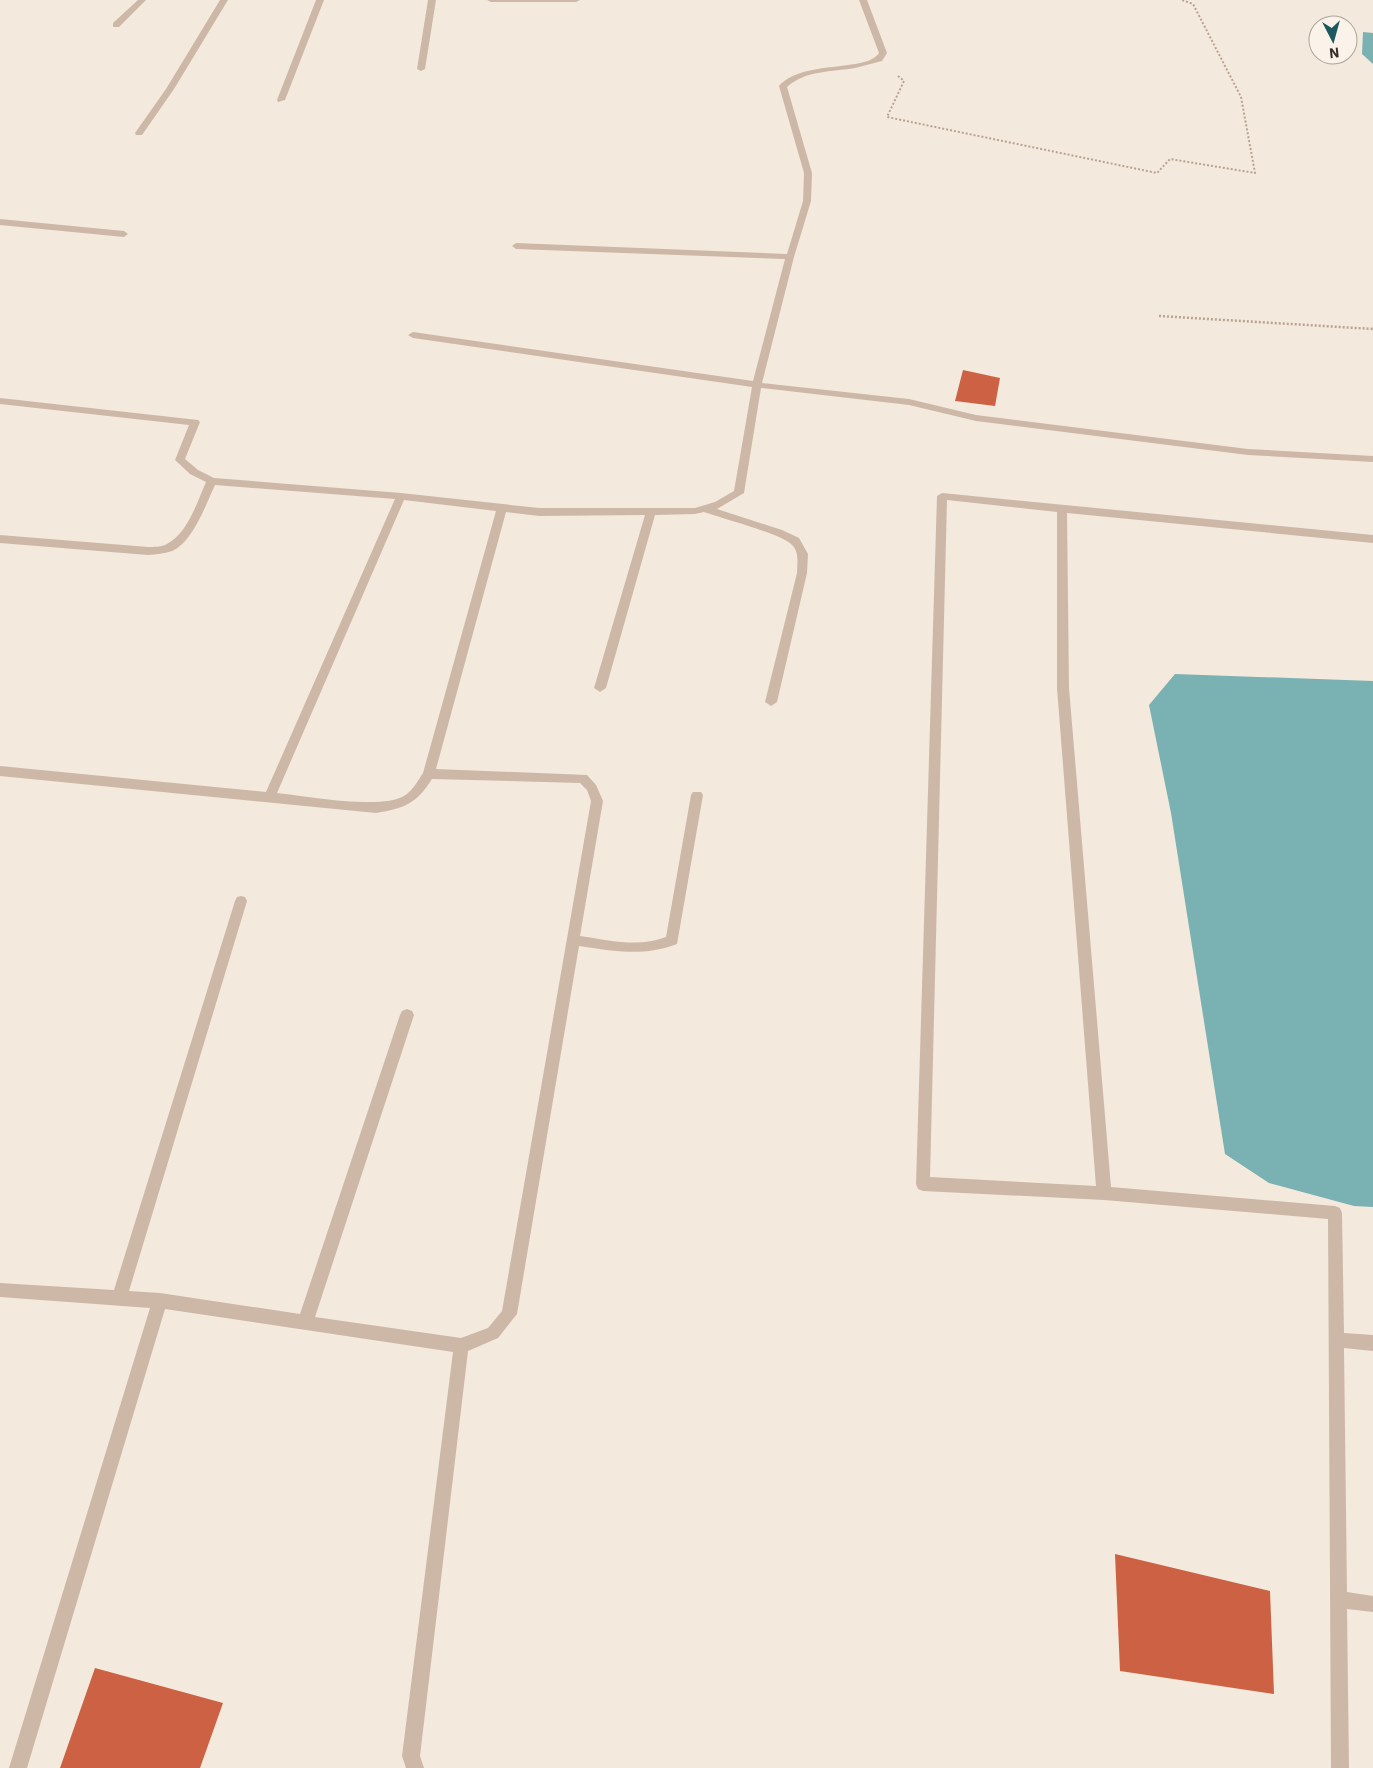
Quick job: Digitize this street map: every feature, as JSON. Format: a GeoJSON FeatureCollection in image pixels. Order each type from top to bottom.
{"type":"FeatureCollection","features":[{"type":"Feature","properties":{"kind":"street"},"geometry":{"type":"LineString","coordinates":[[116,25],[142,0]]}},
{"type":"Feature","properties":{"kind":"street"},"geometry":{"type":"LineString","coordinates":[[139,133],[170,89],[224,0]]}},
{"type":"Feature","properties":{"kind":"street"},"geometry":{"type":"LineString","coordinates":[[281,100],[320,0]]}},
{"type":"Feature","properties":{"kind":"street"},"geometry":{"type":"LineString","coordinates":[[421,69],[432,0]]}},
{"type":"Feature","properties":{"kind":"street"},"geometry":{"type":"LineString","coordinates":[[487,0],[576,0]]}},
{"type":"Feature","properties":{"kind":"street"},"geometry":{"type":"LineString","coordinates":[[0,401],[195,422],[180,460],[194,472],[212,481],[401,496],[539,512],[695,511],[718,505],[739,493],[757,385],[790,257],[807,200],[808,173],[783,86],[789,80],[801,74],[855,66],[879,59],[883,52],[863,0]]}},
{"type":"Feature","properties":{"kind":"street"},"geometry":{"type":"LineString","coordinates":[[0,222],[124,234]]}},
{"type":"Feature","properties":{"kind":"street"},"geometry":{"type":"LineString","coordinates":[[516,246],[790,257]]}},
{"type":"Feature","properties":{"kind":"street"},"geometry":{"type":"LineString","coordinates":[[414,335],[757,385],[909,402],[976,418],[1248,452],[1373,459]]}},
{"type":"Feature","properties":{"kind":"street"},"geometry":{"type":"LineString","coordinates":[[0,539],[148,551],[166,550],[182,539],[212,481]]}},
{"type":"Feature","properties":{"kind":"street"},"geometry":{"type":"LineString","coordinates":[[270,796],[401,496]]}},
{"type":"Feature","properties":{"kind":"street"},"geometry":{"type":"LineString","coordinates":[[1340,1768],[1335,1214],[1104,1193],[923,1184],[942,496],[1373,539]]}},
{"type":"Feature","properties":{"kind":"street"},"geometry":{"type":"LineString","coordinates":[[0,771],[270,796],[376,808],[394,805],[414,798],[430,774],[502,508]]}},
{"type":"Feature","properties":{"kind":"street"},"geometry":{"type":"LineString","coordinates":[[706,508],[795,541],[803,554],[802,573],[771,702]]}},
{"type":"Feature","properties":{"kind":"street"},"geometry":{"type":"LineString","coordinates":[[1062,509],[1063,688],[1104,1193]]}},
{"type":"Feature","properties":{"kind":"street"},"geometry":{"type":"LineString","coordinates":[[600,688],[651,512]]}},
{"type":"Feature","properties":{"kind":"street"},"geometry":{"type":"LineString","coordinates":[[0,1290],[160,1301],[461,1346],[493,1333],[509,1314],[597,802],[592,788],[583,778],[430,774]]}},
{"type":"Feature","properties":{"kind":"street"},"geometry":{"type":"LineString","coordinates":[[573,940],[648,948],[660,946],[672,940],[697,795]]}},
{"type":"Feature","properties":{"kind":"street"},"geometry":{"type":"LineString","coordinates":[[119,1298],[241,901]]}},
{"type":"Feature","properties":{"kind":"street"},"geometry":{"type":"LineString","coordinates":[[305,1323],[407,1015]]}},
{"type":"Feature","properties":{"kind":"street"},"geometry":{"type":"LineString","coordinates":[[18,1768],[160,1301]]}},
{"type":"Feature","properties":{"kind":"street"},"geometry":{"type":"LineString","coordinates":[[1336,1340],[1373,1343]]}},
{"type":"Feature","properties":{"kind":"street"},"geometry":{"type":"LineString","coordinates":[[415,1768],[411,1756],[461,1346]]}},
{"type":"Feature","properties":{"kind":"street"},"geometry":{"type":"LineString","coordinates":[[1338,1600],[1373,1604]]}},
{"type":"Feature","properties":{"kind":"path"},"geometry":{"type":"LineString","coordinates":[[879,59],[904,81],[887,116],[1157,173],[1170,159],[1255,172],[1241,97],[1193,4],[1182,0]]}},
{"type":"Feature","properties":{"kind":"path"},"geometry":{"type":"LineString","coordinates":[[1159,316],[1373,329]]}},
{"type":"Feature","properties":{"kind":"water"},"geometry":{"type":"Polygon","coordinates":[[[1363,32],[1373,33],[1373,64],[1362,54],[1363,32]]]}},
{"type":"Feature","properties":{"kind":"water"},"geometry":{"type":"Polygon","coordinates":[[[1175,674],[1373,681],[1373,1207],[1354,1206],[1269,1183],[1225,1154],[1171,813],[1149,705],[1175,674]]]}},
{"type":"Feature","properties":{"kind":"building"},"geometry":{"type":"Polygon","coordinates":[[[963,370],[1000,378],[995,406],[955,401],[963,370]]]}},
{"type":"Feature","properties":{"kind":"building"},"geometry":{"type":"Polygon","coordinates":[[[1115,1554],[1270,1591],[1274,1694],[1120,1671],[1115,1554]]]}},
{"type":"Feature","properties":{"kind":"building"},"geometry":{"type":"Polygon","coordinates":[[[95,1668],[223,1703],[200,1768],[60,1768],[95,1668]]]}}]}
